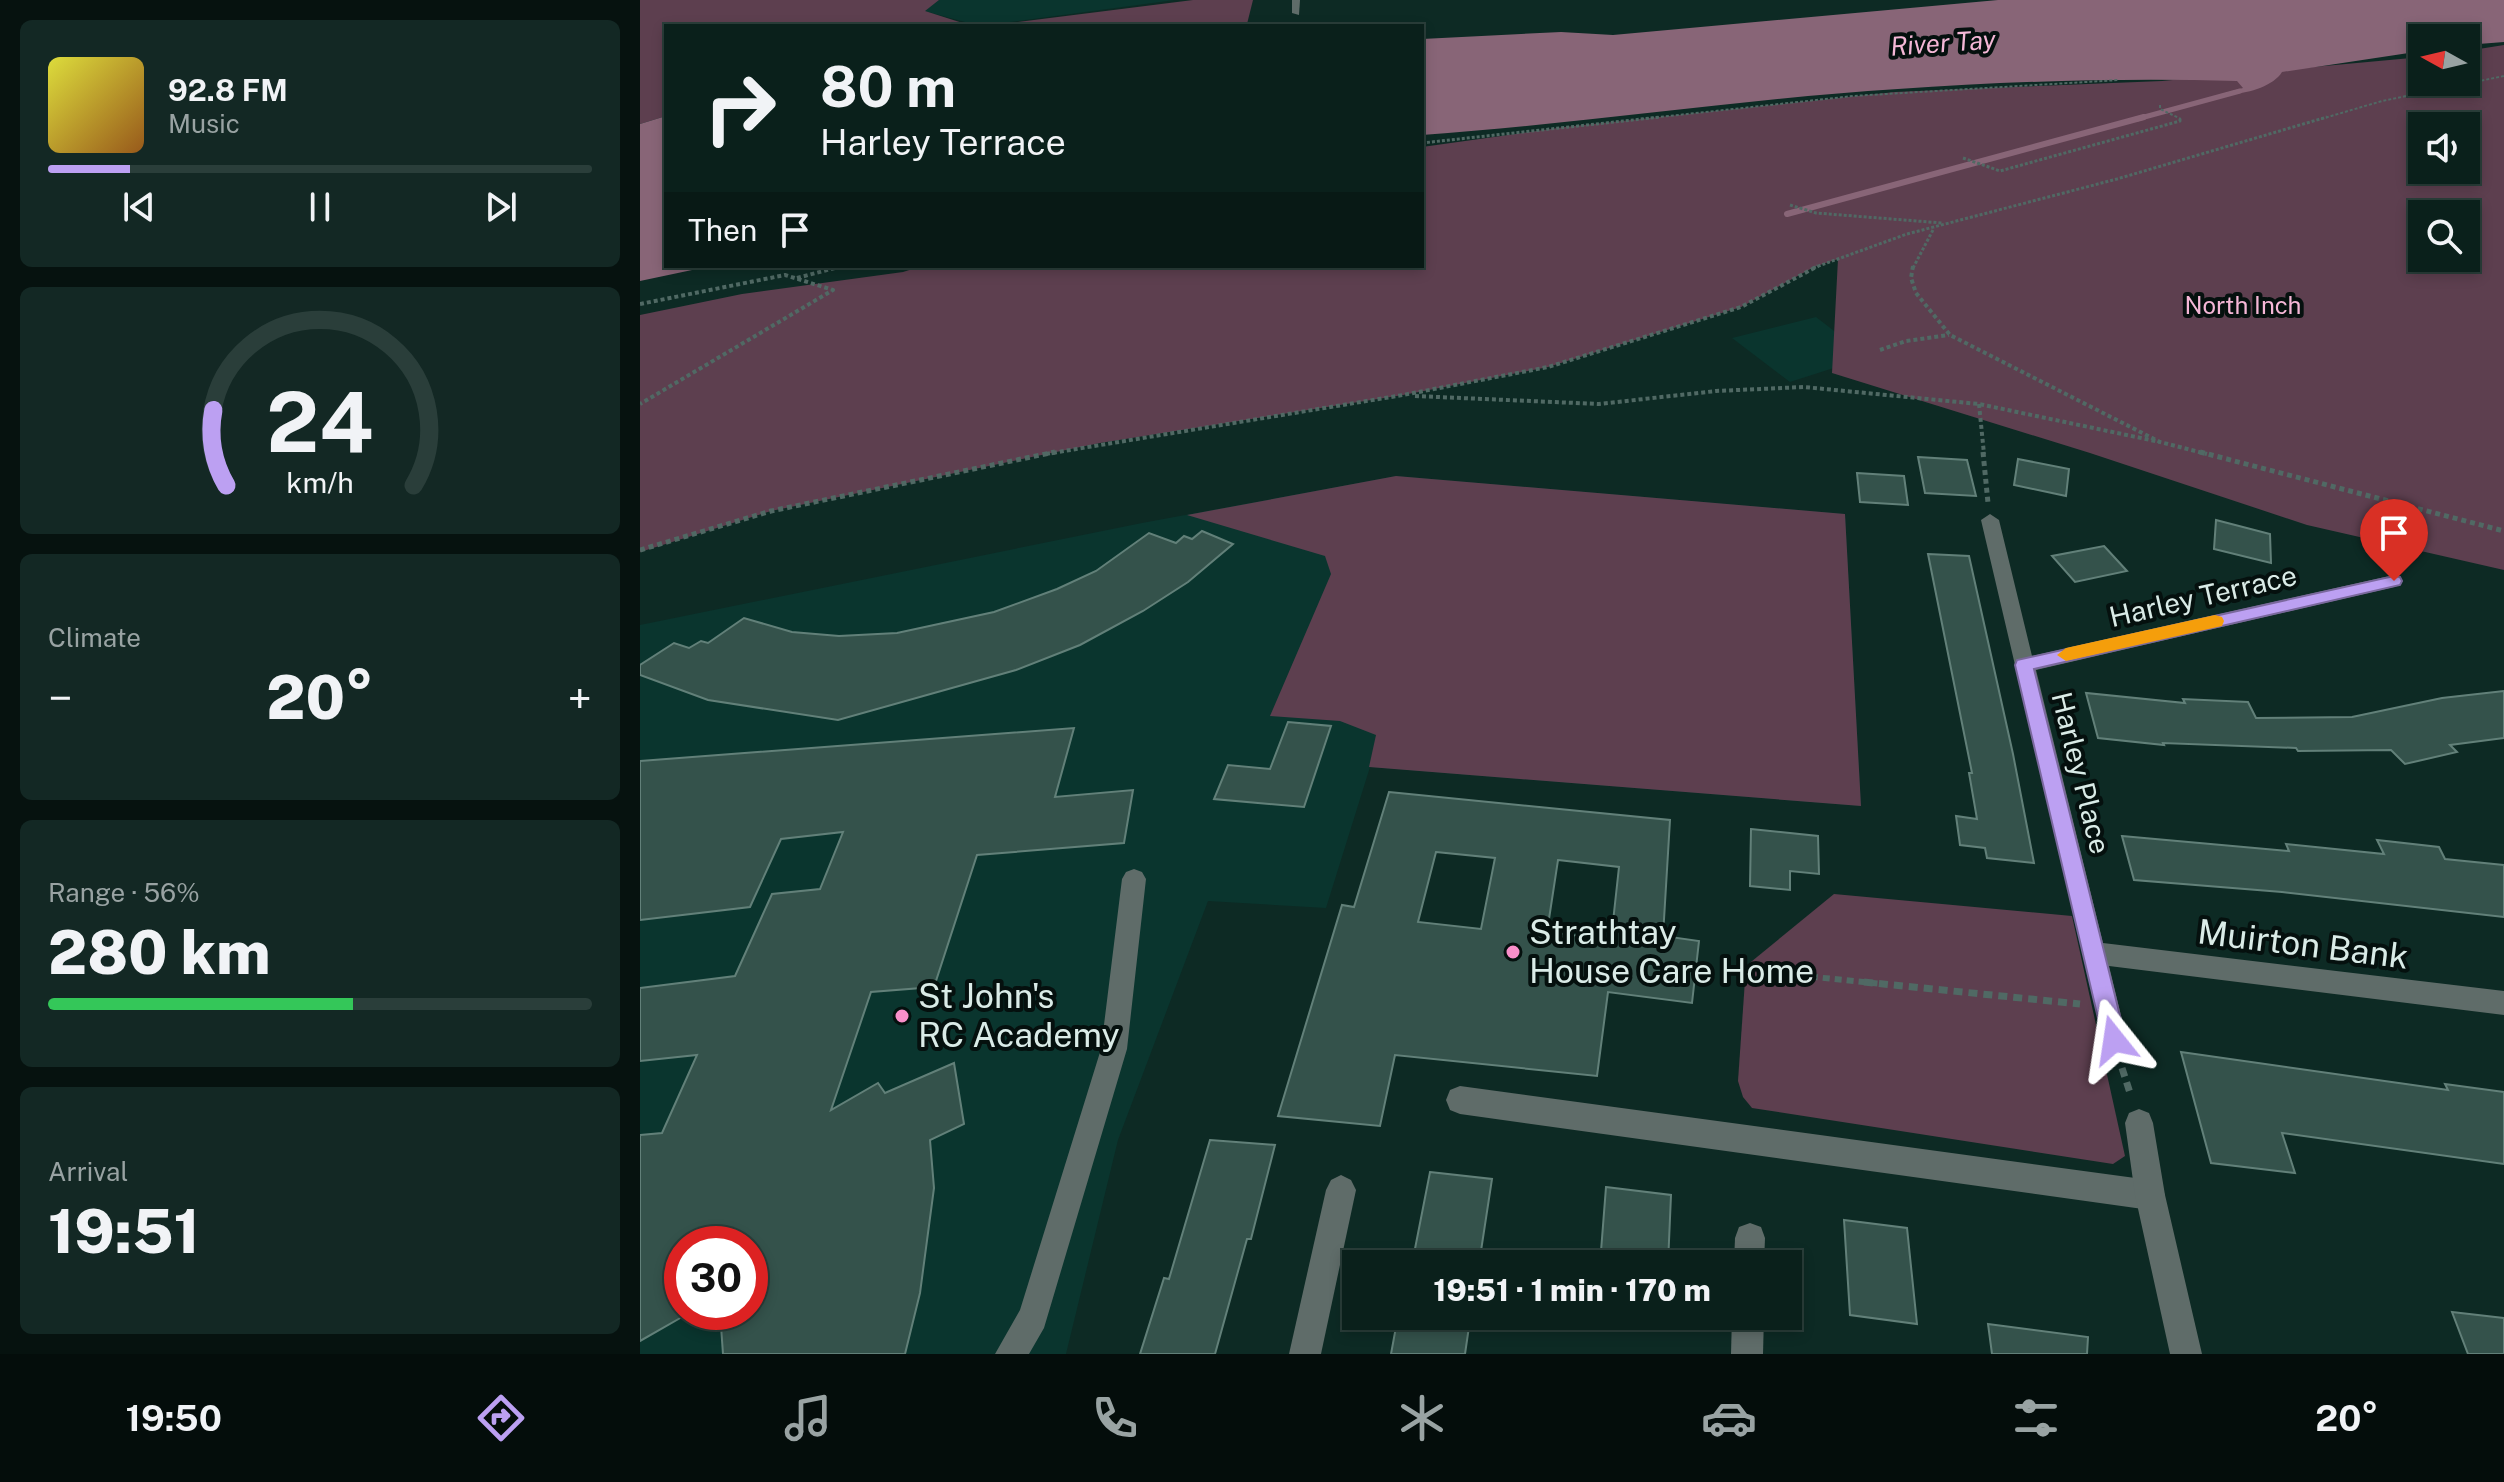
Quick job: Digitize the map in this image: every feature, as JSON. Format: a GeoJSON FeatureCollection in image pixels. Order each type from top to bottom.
{"type":"FeatureCollection","features":[{"type":"Feature","properties":{"kind":"street"},"geometry":{"type":"LineString","coordinates":[[1296,0],[1296,13]]}},
{"type":"Feature","properties":{"kind":"street","name":"Harley Place"},"geometry":{"type":"LineString","coordinates":[[1990,520],[2114,1040]]}},
{"type":"Feature","properties":{"kind":"street","name":"Harley Terrace"},"geometry":{"type":"LineString","coordinates":[[2024,665],[2394,581]]}},
{"type":"Feature","properties":{"kind":"street"},"geometry":{"type":"LineString","coordinates":[[1011,1354],[1033,1317],[1114,1049],[1134,879]]}},
{"type":"Feature","properties":{"kind":"street","name":"Muirton Bank"},"geometry":{"type":"LineString","coordinates":[[2094,953],[2504,1003]]}},
{"type":"Feature","properties":{"kind":"street"},"geometry":{"type":"LineString","coordinates":[[1460,1100],[2150,1195]]}},
{"type":"Feature","properties":{"kind":"street"},"geometry":{"type":"LineString","coordinates":[[2139,1123],[2150,1195],[2186,1354]]}},
{"type":"Feature","properties":{"kind":"street"},"geometry":{"type":"LineString","coordinates":[[1305,1354],[1341,1190]]}},
{"type":"Feature","properties":{"kind":"street"},"geometry":{"type":"LineString","coordinates":[[1747,1354],[1748,1330]]}},
{"type":"Feature","properties":{"kind":"path"},"geometry":{"type":"LineString","coordinates":[[640,550],[771,511],[1100,443],[1403,395],[1548,367],[1741,307],[1814,267],[1947,224],[2117,179],[2382,101],[2504,76]]}},
{"type":"Feature","properties":{"kind":"path"},"geometry":{"type":"LineString","coordinates":[[1424,143],[1853,96],[2119,80]]}},
{"type":"Feature","properties":{"kind":"path"},"geometry":{"type":"LineString","coordinates":[[1965,159],[2000,171],[2182,118],[2160,107]]}},
{"type":"Feature","properties":{"kind":"path"},"geometry":{"type":"LineString","coordinates":[[1792,206],[1805,211],[1947,224]]}},
{"type":"Feature","properties":{"kind":"path"},"geometry":{"type":"LineString","coordinates":[[1935,228],[1920,250],[1911,278],[1926,309],[1950,335],[2160,442]]}},
{"type":"Feature","properties":{"kind":"path"},"geometry":{"type":"LineString","coordinates":[[796,278],[834,268]]}},
{"type":"Feature","properties":{"kind":"path"},"geometry":{"type":"LineString","coordinates":[[640,304],[785,275],[833,290],[640,404]]}},
{"type":"Feature","properties":{"kind":"path"},"geometry":{"type":"LineString","coordinates":[[1880,350],[1906,341],[1950,335]]}},
{"type":"Feature","properties":{"kind":"path"},"geometry":{"type":"LineString","coordinates":[[1403,395],[1599,404],[1716,391],[1804,387],[1979,404],[2160,442],[2504,531]]}},
{"type":"Feature","properties":{"kind":"path"},"geometry":{"type":"LineString","coordinates":[[1979,404],[1990,520]]}},
{"type":"Feature","properties":{"kind":"path"},"geometry":{"type":"LineString","coordinates":[[2386,502],[2394,581]]}},
{"type":"Feature","properties":{"kind":"path"},"geometry":{"type":"LineString","coordinates":[[1775,973],[2104,1007]]}},
{"type":"Feature","properties":{"kind":"path"},"geometry":{"type":"LineString","coordinates":[[2114,1040],[2139,1123]]}},
{"type":"Feature","properties":{"kind":"shaded area"},"geometry":{"type":"Polygon","coordinates":[[[939,0],[1175,0],[995,24],[973,24],[924,11],[939,0]]]}},
{"type":"Feature","properties":{"kind":"shaded area"},"geometry":{"type":"Polygon","coordinates":[[[1816,317],[1868,357],[1790,382],[1732,338],[1816,317]]]}},
{"type":"Feature","properties":{"kind":"shaded area","name":"St John's RC Academy"},"geometry":{"type":"Polygon","coordinates":[[[1396,476],[1845,514],[1861,806],[1370,767],[1326,908],[1208,901],[1118,1140],[1066,1354],[640,1354],[640,625],[1142,523],[1396,476]]]}},
{"type":"Feature","properties":{"kind":"green space"},"geometry":{"type":"Polygon","coordinates":[[[640,0],[939,0],[925,11],[966,24],[664,24],[664,117],[640,124],[640,0]]]}},
{"type":"Feature","properties":{"kind":"green space"},"geometry":{"type":"Polygon","coordinates":[[[1193,0],[1253,0],[1247,24],[1001,24],[1193,0]]]}},
{"type":"Feature","properties":{"kind":"green space","name":"North Inch"},"geometry":{"type":"Polygon","coordinates":[[[2504,45],[2504,570],[2307,525],[2090,453],[1832,373],[1838,259],[1814,267],[1741,307],[1548,367],[1403,395],[1100,443],[771,511],[640,552],[640,315],[742,294],[916,268],[1424,268],[1424,147],[1565,127],[1895,92],[2162,81],[2408,58],[2408,96],[2480,96],[2480,49],[2504,45]]]}},
{"type":"Feature","properties":{"kind":"green space"},"geometry":{"type":"Polygon","coordinates":[[[1396,476],[1845,514],[1861,806],[1369,767],[1376,735],[1340,721],[1270,716],[1331,574],[1325,556],[1187,515],[1396,476]]]}},
{"type":"Feature","properties":{"kind":"green space"},"geometry":{"type":"Polygon","coordinates":[[[1834,894],[2072,916],[2125,1156],[2113,1164],[1752,1108],[1743,1097],[1738,1081],[1746,966],[1834,894]]]}},
{"type":"Feature","properties":{"kind":"water","name":"River Tay"},"geometry":{"type":"Polygon","coordinates":[[[1998,0],[2504,0],[2504,42],[2480,44],[2480,24],[2408,24],[2408,53],[2282,72],[2264,86],[2240,93],[2225,93],[2243,88],[2237,81],[2110,80],[1983,84],[1838,93],[1424,135],[1424,39],[1561,32],[1613,35],[1998,0]]]}},
{"type":"Feature","properties":{"kind":"water"},"geometry":{"type":"Polygon","coordinates":[[[664,117],[664,268],[702,268],[640,281],[640,124],[664,117]]]}},
{"type":"Feature","properties":{"kind":"building"},"geometry":{"type":"Polygon","coordinates":[[[1918,457],[1967,460],[1976,496],[1925,493],[1918,457]]]}},
{"type":"Feature","properties":{"kind":"building"},"geometry":{"type":"Polygon","coordinates":[[[2018,459],[2069,469],[2066,496],[2014,485],[2018,459]]]}},
{"type":"Feature","properties":{"kind":"building"},"geometry":{"type":"Polygon","coordinates":[[[1857,473],[1904,476],[1908,505],[1860,502],[1857,473]]]}},
{"type":"Feature","properties":{"kind":"building"},"geometry":{"type":"Polygon","coordinates":[[[2216,520],[2270,534],[2271,563],[2214,549],[2216,520]]]}},
{"type":"Feature","properties":{"kind":"building"},"geometry":{"type":"Polygon","coordinates":[[[1202,531],[1233,544],[1188,582],[1080,645],[1016,670],[838,720],[708,700],[640,675],[640,665],[674,643],[689,648],[701,641],[708,643],[744,618],[792,632],[839,636],[897,633],[994,612],[1057,589],[1096,571],[1149,533],[1176,543],[1184,536],[1192,539],[1202,531]]]}},
{"type":"Feature","properties":{"kind":"building"},"geometry":{"type":"Polygon","coordinates":[[[2104,546],[2127,571],[2075,582],[2052,556],[2104,546]]]}},
{"type":"Feature","properties":{"kind":"building"},"geometry":{"type":"Polygon","coordinates":[[[1928,554],[1969,556],[2034,863],[1987,858],[1985,848],[1960,845],[1956,816],[1977,819],[1969,773],[1972,773],[1928,554]]]}},
{"type":"Feature","properties":{"kind":"building"},"geometry":{"type":"Polygon","coordinates":[[[2504,691],[2504,738],[2450,745],[2457,752],[2405,764],[2391,750],[2298,751],[2296,748],[2164,745],[2098,738],[2086,693],[2185,703],[2183,699],[2248,702],[2256,718],[2352,717],[2442,698],[2504,691]]]}},
{"type":"Feature","properties":{"kind":"building"},"geometry":{"type":"Polygon","coordinates":[[[1288,722],[1331,726],[1304,807],[1214,799],[1228,765],[1270,769],[1288,722]]]}},
{"type":"Feature","properties":{"kind":"building"},"geometry":{"type":"Polygon","coordinates":[[[1074,728],[1055,797],[1133,790],[1124,843],[977,855],[934,987],[871,992],[831,1110],[878,1083],[885,1093],[954,1063],[964,1124],[930,1140],[934,1188],[920,1293],[905,1354],[723,1354],[721,1330],[768,1330],[768,1226],[664,1226],[664,1327],[640,1341],[640,1135],[662,1133],[697,1055],[640,1061],[640,988],[735,976],[772,894],[820,889],[843,832],[781,839],[750,907],[640,920],[640,761],[1074,728]]]}},
{"type":"Feature","properties":{"kind":"building","name":"Strathtay House Care Home"},"geometry":{"type":"Polygon","coordinates":[[[1389,792],[1670,820],[1663,936],[1699,941],[1692,1003],[1608,992],[1597,1076],[1395,1055],[1380,1126],[1278,1116],[1342,905],[1354,907],[1389,792]],[[1436,852],[1418,922],[1481,929],[1495,858],[1436,852]],[[1558,860],[1547,932],[1611,940],[1619,867],[1558,860]]]}},
{"type":"Feature","properties":{"kind":"building"},"geometry":{"type":"Polygon","coordinates":[[[1751,829],[1818,836],[1819,874],[1790,871],[1790,890],[1750,886],[1751,829]]]}},
{"type":"Feature","properties":{"kind":"building"},"geometry":{"type":"Polygon","coordinates":[[[2122,836],[2289,851],[2286,844],[2384,854],[2377,840],[2439,847],[2445,859],[2504,865],[2504,917],[2282,892],[2134,880],[2122,836]]]}},
{"type":"Feature","properties":{"kind":"building"},"geometry":{"type":"Polygon","coordinates":[[[2181,1052],[2448,1090],[2445,1084],[2504,1092],[2504,1164],[2282,1133],[2295,1173],[2211,1163],[2181,1052]]]}},
{"type":"Feature","properties":{"kind":"building"},"geometry":{"type":"Polygon","coordinates":[[[1210,1140],[1275,1145],[1251,1239],[1247,1239],[1215,1354],[1140,1354],[1164,1278],[1169,1279],[1210,1140]]]}},
{"type":"Feature","properties":{"kind":"building"},"geometry":{"type":"Polygon","coordinates":[[[1430,1172],[1492,1179],[1481,1250],[1415,1250],[1430,1172]]]}},
{"type":"Feature","properties":{"kind":"building"},"geometry":{"type":"Polygon","coordinates":[[[1606,1187],[1671,1195],[1669,1250],[1601,1250],[1606,1187]]]}},
{"type":"Feature","properties":{"kind":"building"},"geometry":{"type":"Polygon","coordinates":[[[1844,1220],[1907,1228],[1917,1324],[1850,1315],[1844,1220]]]}},
{"type":"Feature","properties":{"kind":"building"},"geometry":{"type":"Polygon","coordinates":[[[2452,1312],[2504,1318],[2504,1354],[2468,1354],[2452,1312]]]}},
{"type":"Feature","properties":{"kind":"building"},"geometry":{"type":"Polygon","coordinates":[[[1988,1324],[2088,1337],[2087,1354],[1992,1354],[1988,1324]]]}},
{"type":"Feature","properties":{"kind":"building"},"geometry":{"type":"Polygon","coordinates":[[[1395,1330],[1469,1330],[1465,1354],[1391,1354],[1395,1330]]]}},
{"type":"Feature","properties":{"kind":"waterway"},"geometry":{"type":"LineString","coordinates":[[2137,119],[2240,91]]}},
{"type":"Feature","properties":{"kind":"waterway"},"geometry":{"type":"LineString","coordinates":[[1787,214],[2144,117]]}},
{"type":"Feature","properties":{"kind":"slow traffic"},"geometry":{"type":"LineString","coordinates":[[2066,655],[2215,621]]}},
{"type":"Feature","properties":{"kind":"place","name":"Strathtay House Care Home"},"geometry":{"type":"Point","coordinates":[1513,952]}},
{"type":"Feature","properties":{"kind":"place","name":"St John's RC Academy"},"geometry":{"type":"Point","coordinates":[902,1016]}},
{"type":"Feature","properties":{"kind":"route"},"geometry":{"type":"LineString","coordinates":[[2114,1040],[2024,665],[2394,581]]}}]}
